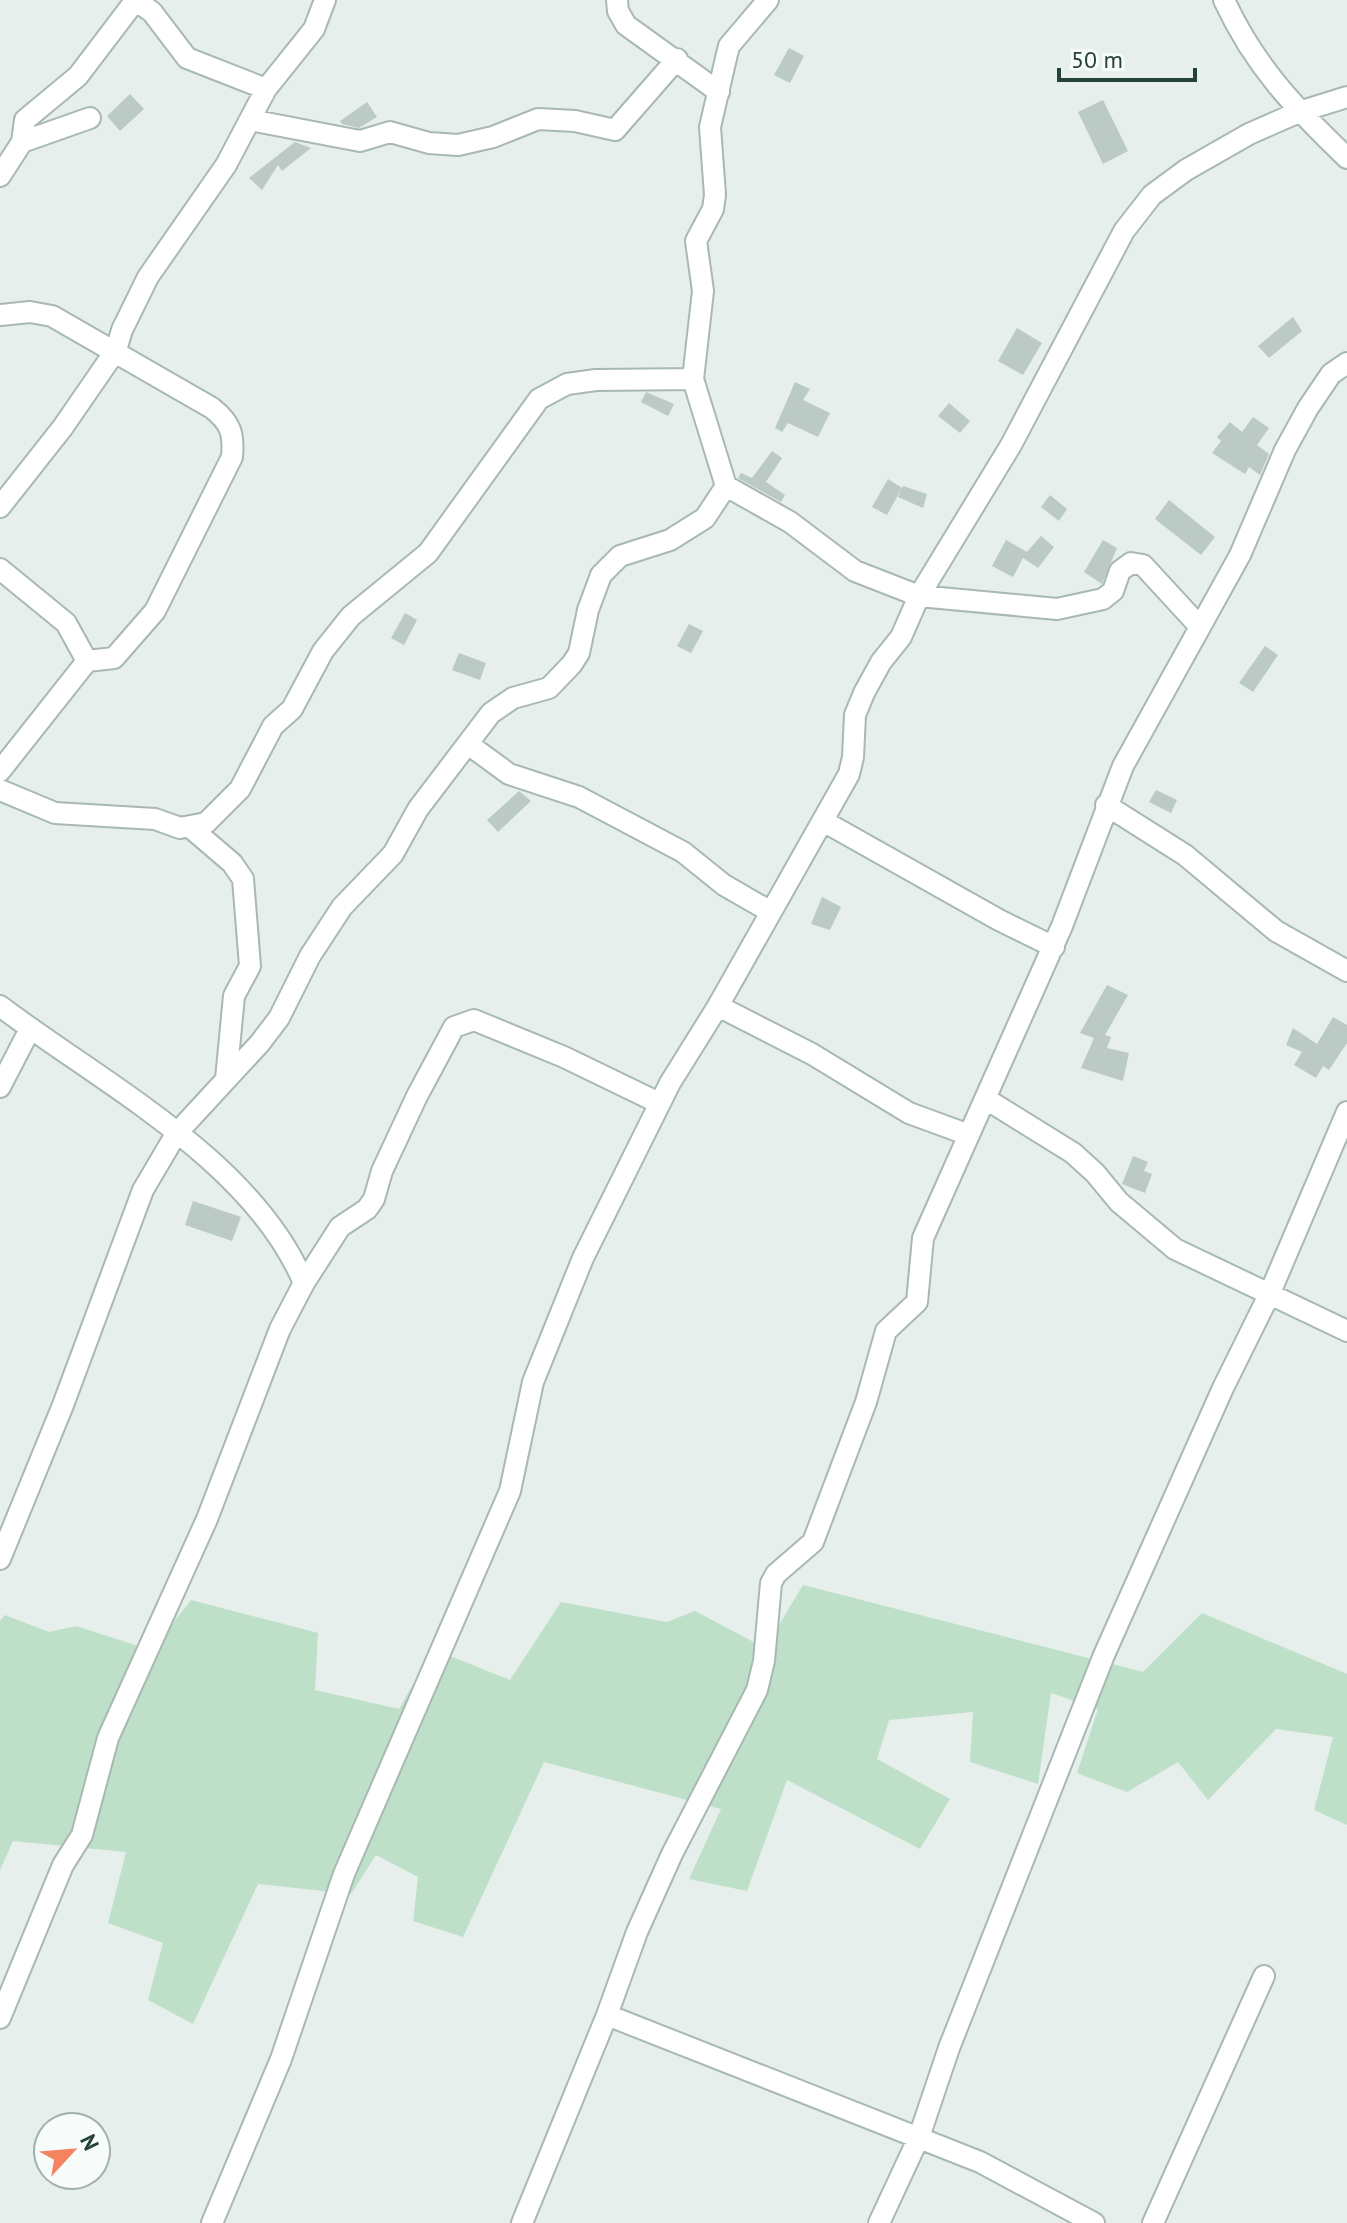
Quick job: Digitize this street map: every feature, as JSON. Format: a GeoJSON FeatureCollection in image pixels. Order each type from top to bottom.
{"type":"FeatureCollection","features":[{"type":"Feature","properties":{"kind":"street"},"geometry":{"type":"LineString","coordinates":[[0,176],[22,142],[25,120],[78,76],[135,0],[152,12],[187,58],[266,89]]}},
{"type":"Feature","properties":{"kind":"street"},"geometry":{"type":"LineString","coordinates":[[0,507],[63,427],[116,350],[148,277],[226,165],[266,89],[314,29],[325,0]]}},
{"type":"Feature","properties":{"kind":"street"},"geometry":{"type":"LineString","coordinates":[[617,0],[618,11],[626,25],[719,92]]}},
{"type":"Feature","properties":{"kind":"street"},"geometry":{"type":"LineString","coordinates":[[768,0],[747,8],[729,46],[710,127],[715,195],[695,252],[703,291],[693,379],[726,486],[790,522],[855,571],[919,596],[1057,609],[1103,599],[1113,591],[1120,571],[1131,563],[1143,565],[1200,627]]}},
{"type":"Feature","properties":{"kind":"street"},"geometry":{"type":"LineString","coordinates":[[1224,0],[1240,35],[1281,94],[1347,158]]}},
{"type":"Feature","properties":{"kind":"street"},"geometry":{"type":"LineString","coordinates":[[250,120],[360,141],[390,132],[429,143],[458,145],[493,137],[538,119],[575,121],[615,130],[677,59]]}},
{"type":"Feature","properties":{"kind":"street"},"geometry":{"type":"LineString","coordinates":[[212,2223],[281,2059],[344,1874],[510,1491],[539,1368],[583,1258],[659,1103],[718,1006],[849,774],[855,715],[864,693],[881,662],[901,637],[919,596],[1011,445],[1124,231],[1152,195],[1186,170],[1249,134],[1299,112],[1347,97]]}},
{"type":"Feature","properties":{"kind":"street"},"geometry":{"type":"LineString","coordinates":[[22,142],[90,118]]}},
{"type":"Feature","properties":{"kind":"street"},"geometry":{"type":"LineString","coordinates":[[0,315],[30,312],[52,316],[116,350],[212,408],[225,418],[234,436],[232,457],[150,618],[114,658],[87,661],[0,771]]}},
{"type":"Feature","properties":{"kind":"street"},"geometry":{"type":"LineString","coordinates":[[522,2223],[607,2015],[637,1932],[672,1854],[757,1690],[764,1661],[771,1583],[776,1574],[813,1542],[866,1402],[886,1331],[917,1302],[923,1238],[1054,947],[1123,766],[1240,555],[1285,450],[1308,408],[1331,374],[1347,363]]}},
{"type":"Feature","properties":{"kind":"street"},"geometry":{"type":"LineString","coordinates":[[191,828],[218,814],[240,789],[273,726],[292,709],[323,651],[351,616],[428,553],[539,399],[567,384],[596,380],[693,379]]}},
{"type":"Feature","properties":{"kind":"street"},"geometry":{"type":"LineString","coordinates":[[0,1559],[63,1405],[143,1190],[176,1134],[279,1018],[310,956],[342,907],[393,854],[418,809],[491,713],[513,698],[549,688],[572,664],[579,653],[588,610],[601,575],[620,556],[670,540],[705,518],[726,486]]}},
{"type":"Feature","properties":{"kind":"street"},"geometry":{"type":"LineString","coordinates":[[0,569],[66,623],[87,661]]}},
{"type":"Feature","properties":{"kind":"street"},"geometry":{"type":"LineString","coordinates":[[468,744],[509,774],[579,797],[683,852],[724,885],[771,912]]}},
{"type":"Feature","properties":{"kind":"street"},"geometry":{"type":"LineString","coordinates":[[0,790],[55,813],[155,819],[191,828],[232,863],[243,879],[250,966],[234,996],[226,1079]]}},
{"type":"Feature","properties":{"kind":"street"},"geometry":{"type":"LineString","coordinates":[[1106,805],[1185,855],[1276,931],[1347,971]]}},
{"type":"Feature","properties":{"kind":"street"},"geometry":{"type":"LineString","coordinates":[[823,821],[999,920],[1054,947]]}},
{"type":"Feature","properties":{"kind":"street"},"geometry":{"type":"LineString","coordinates":[[0,1006],[176,1134],[246,1194],[289,1247],[304,1283]]}},
{"type":"Feature","properties":{"kind":"street"},"geometry":{"type":"LineString","coordinates":[[718,1006],[812,1054],[909,1113],[969,1135]]}},
{"type":"Feature","properties":{"kind":"street"},"geometry":{"type":"LineString","coordinates":[[0,2018],[63,1865],[91,1812],[108,1738],[207,1519],[280,1329],[304,1283],[340,1227],[367,1209],[374,1199],[382,1171],[454,1027],[474,1020],[564,1057],[659,1103]]}},
{"type":"Feature","properties":{"kind":"street"},"geometry":{"type":"LineString","coordinates":[[0,1087],[30,1029]]}},
{"type":"Feature","properties":{"kind":"street"},"geometry":{"type":"LineString","coordinates":[[986,1099],[1073,1153],[1119,1202],[1175,1249],[1347,1331]]}},
{"type":"Feature","properties":{"kind":"street"},"geometry":{"type":"LineString","coordinates":[[879,2223],[919,2137],[949,2048],[1026,1859],[1082,1707],[1223,1388],[1269,1295],[1347,1112]]}},
{"type":"Feature","properties":{"kind":"street"},"geometry":{"type":"LineString","coordinates":[[289,1247],[328,1246]]}},
{"type":"Feature","properties":{"kind":"street"},"geometry":{"type":"LineString","coordinates":[[1153,2223],[1264,1976]]}},
{"type":"Feature","properties":{"kind":"street"},"geometry":{"type":"LineString","coordinates":[[607,2015],[980,2162],[1094,2223]]}},
{"type":"Feature","properties":{"kind":"green space"},"geometry":{"type":"Polygon","coordinates":[[[803,1585],[1143,1672],[1202,1613],[1347,1674],[1347,1825],[1314,1810],[1333,1737],[1276,1729],[1208,1800],[1178,1762],[1127,1792],[1077,1773],[1098,1709],[1051,1693],[1038,1784],[970,1762],[973,1712],[889,1720],[877,1759],[950,1799],[920,1849],[787,1780],[747,1891],[689,1879],[721,1809],[544,1762],[463,1937],[413,1921],[418,1877],[376,1855],[351,1894],[258,1884],[193,2024],[148,2000],[163,1943],[108,1923],[126,1852],[13,1841],[0,1870],[0,1621],[5,1615],[49,1632],[76,1626],[151,1650],[191,1600],[318,1633],[315,1690],[399,1709],[433,1649],[510,1680],[561,1602],[667,1622],[695,1611],[765,1648],[803,1585]]]}},
{"type":"Feature","properties":{"kind":"building"},"geometry":{"type":"Polygon","coordinates":[[[789,48],[804,56],[790,83],[774,75],[789,48]]]}},
{"type":"Feature","properties":{"kind":"building"},"geometry":{"type":"Polygon","coordinates":[[[130,94],[144,109],[120,131],[107,116],[130,94]]]}},
{"type":"Feature","properties":{"kind":"building"},"geometry":{"type":"Polygon","coordinates":[[[1103,100],[1128,151],[1103,164],[1078,112],[1103,100]]]}},
{"type":"Feature","properties":{"kind":"building"},"geometry":{"type":"Polygon","coordinates":[[[367,102],[377,117],[359,128],[342,124],[340,121],[367,102]]]}},
{"type":"Feature","properties":{"kind":"building"},"geometry":{"type":"Polygon","coordinates":[[[295,142],[311,148],[282,171],[278,165],[262,190],[249,178],[295,142]]]}},
{"type":"Feature","properties":{"kind":"building"},"geometry":{"type":"Polygon","coordinates":[[[1293,317],[1302,331],[1269,358],[1258,346],[1293,317]]]}},
{"type":"Feature","properties":{"kind":"building"},"geometry":{"type":"Polygon","coordinates":[[[1017,328],[1042,343],[1023,375],[998,361],[1017,328]]]}},
{"type":"Feature","properties":{"kind":"building"},"geometry":{"type":"Polygon","coordinates":[[[795,382],[810,389],[803,400],[830,413],[818,437],[788,423],[782,432],[775,428],[795,382]]]}},
{"type":"Feature","properties":{"kind":"building"},"geometry":{"type":"Polygon","coordinates":[[[646,392],[674,404],[668,416],[641,402],[646,392]]]}},
{"type":"Feature","properties":{"kind":"building"},"geometry":{"type":"Polygon","coordinates":[[[949,403],[970,421],[960,433],[938,416],[949,403]]]}},
{"type":"Feature","properties":{"kind":"building"},"geometry":{"type":"Polygon","coordinates":[[[1253,417],[1269,428],[1257,445],[1269,454],[1260,475],[1249,467],[1245,474],[1212,453],[1221,441],[1217,437],[1230,422],[1242,432],[1253,417]]]}},
{"type":"Feature","properties":{"kind":"building"},"geometry":{"type":"Polygon","coordinates":[[[772,451],[782,458],[766,482],[785,495],[781,502],[738,478],[741,473],[752,478],[772,451]]]}},
{"type":"Feature","properties":{"kind":"building"},"geometry":{"type":"Polygon","coordinates":[[[888,479],[902,488],[887,515],[872,507],[888,479]]]}},
{"type":"Feature","properties":{"kind":"building"},"geometry":{"type":"Polygon","coordinates":[[[903,486],[927,494],[923,508],[898,497],[903,486]]]}},
{"type":"Feature","properties":{"kind":"building"},"geometry":{"type":"Polygon","coordinates":[[[1050,495],[1067,509],[1059,521],[1041,507],[1050,495]]]}},
{"type":"Feature","properties":{"kind":"building"},"geometry":{"type":"Polygon","coordinates":[[[1169,500],[1215,537],[1201,555],[1155,519],[1169,500]]]}},
{"type":"Feature","properties":{"kind":"building"},"geometry":{"type":"Polygon","coordinates":[[[1041,536],[1054,547],[1038,568],[1023,558],[1013,577],[992,566],[1006,540],[1027,552],[1041,536]]]}},
{"type":"Feature","properties":{"kind":"building"},"geometry":{"type":"Polygon","coordinates":[[[1103,540],[1117,548],[1102,584],[1084,572],[1103,540]]]}},
{"type":"Feature","properties":{"kind":"building"},"geometry":{"type":"Polygon","coordinates":[[[405,613],[417,620],[404,645],[391,638],[405,613]]]}},
{"type":"Feature","properties":{"kind":"building"},"geometry":{"type":"Polygon","coordinates":[[[689,624],[703,631],[691,653],[677,646],[689,624]]]}},
{"type":"Feature","properties":{"kind":"building"},"geometry":{"type":"Polygon","coordinates":[[[1265,646],[1278,655],[1253,692],[1239,683],[1265,646]]]}},
{"type":"Feature","properties":{"kind":"building"},"geometry":{"type":"Polygon","coordinates":[[[459,653],[486,663],[480,680],[452,670],[459,653]]]}},
{"type":"Feature","properties":{"kind":"building"},"geometry":{"type":"Polygon","coordinates":[[[1156,790],[1177,800],[1171,813],[1149,802],[1156,790]]]}},
{"type":"Feature","properties":{"kind":"building"},"geometry":{"type":"Polygon","coordinates":[[[519,791],[531,801],[498,832],[487,820],[519,791]]]}},
{"type":"Feature","properties":{"kind":"building"},"geometry":{"type":"Polygon","coordinates":[[[822,897],[841,907],[830,930],[811,924],[822,897]]]}},
{"type":"Feature","properties":{"kind":"building"},"geometry":{"type":"Polygon","coordinates":[[[1107,985],[1128,995],[1105,1035],[1111,1037],[1107,1048],[1129,1053],[1123,1081],[1081,1068],[1094,1038],[1080,1033],[1107,985]]]}},
{"type":"Feature","properties":{"kind":"building"},"geometry":{"type":"Polygon","coordinates":[[[1333,1017],[1347,1025],[1347,1043],[1329,1070],[1323,1066],[1316,1078],[1294,1065],[1302,1052],[1286,1045],[1293,1028],[1317,1044],[1333,1017]]]}},
{"type":"Feature","properties":{"kind":"building"},"geometry":{"type":"Polygon","coordinates":[[[1133,1156],[1148,1162],[1144,1171],[1152,1174],[1145,1193],[1122,1184],[1133,1156]]]}},
{"type":"Feature","properties":{"kind":"building"},"geometry":{"type":"Polygon","coordinates":[[[193,1201],[241,1217],[232,1241],[185,1225],[193,1201]]]}}]}
